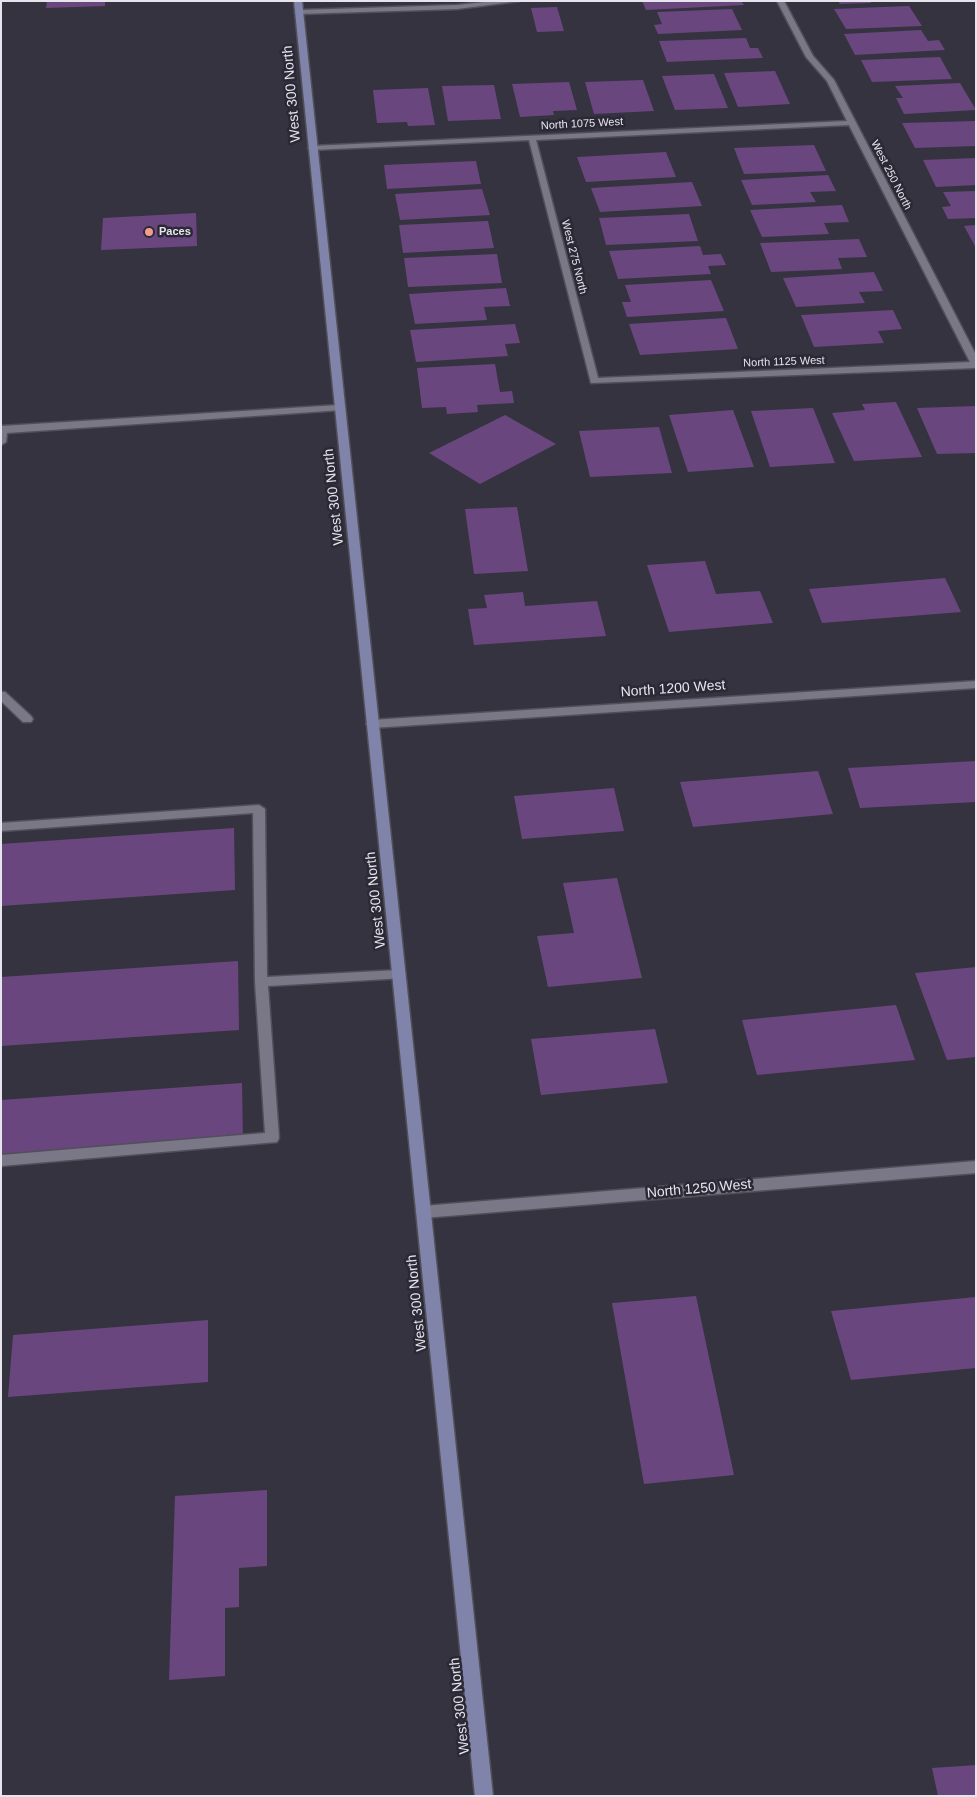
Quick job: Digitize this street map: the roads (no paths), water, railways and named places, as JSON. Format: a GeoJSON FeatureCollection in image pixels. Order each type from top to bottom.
{"type":"FeatureCollection","features":[{"type":"Feature","properties":{"kind":"main road","name":"West 300 North"},"geometry":{"type":"LineString","coordinates":[[299,7],[312,148],[484,1796]]}},
{"type":"Feature","properties":{"kind":"street"},"geometry":{"type":"LineString","coordinates":[[299,7],[457,7],[517,1]]}},
{"type":"Feature","properties":{"kind":"street","name":"West 250 North"},"geometry":{"type":"LineString","coordinates":[[780,1],[810,58],[830,80],[976,365]]}},
{"type":"Feature","properties":{"kind":"street","name":"North 1075 West"},"geometry":{"type":"LineString","coordinates":[[312,148],[852,123]]}},
{"type":"Feature","properties":{"kind":"street","name":"West 275 North"},"geometry":{"type":"LineString","coordinates":[[532,138],[594,381]]}},
{"type":"Feature","properties":{"kind":"street","name":"North 1125 West"},"geometry":{"type":"LineString","coordinates":[[594,381],[976,365]]}},
{"type":"Feature","properties":{"kind":"street"},"geometry":{"type":"LineString","coordinates":[[1,442],[2,430],[339,408]]}},
{"type":"Feature","properties":{"kind":"street","name":"North 1200 West"},"geometry":{"type":"LineString","coordinates":[[372,724],[976,684]]}},
{"type":"Feature","properties":{"kind":"street"},"geometry":{"type":"LineString","coordinates":[[1,694],[27,719]]}},
{"type":"Feature","properties":{"kind":"street"},"geometry":{"type":"LineString","coordinates":[[1,827],[258,809],[261,982],[272,1138],[1,1161]]}},
{"type":"Feature","properties":{"kind":"street"},"geometry":{"type":"LineString","coordinates":[[261,982],[399,976]]}},
{"type":"Feature","properties":{"kind":"street","name":"North 1250 West"},"geometry":{"type":"LineString","coordinates":[[423,1212],[976,1167]]}},
{"type":"Feature","properties":{"kind":"place","name":"Paces"},"geometry":{"type":"Point","coordinates":[149,232]}}]}
